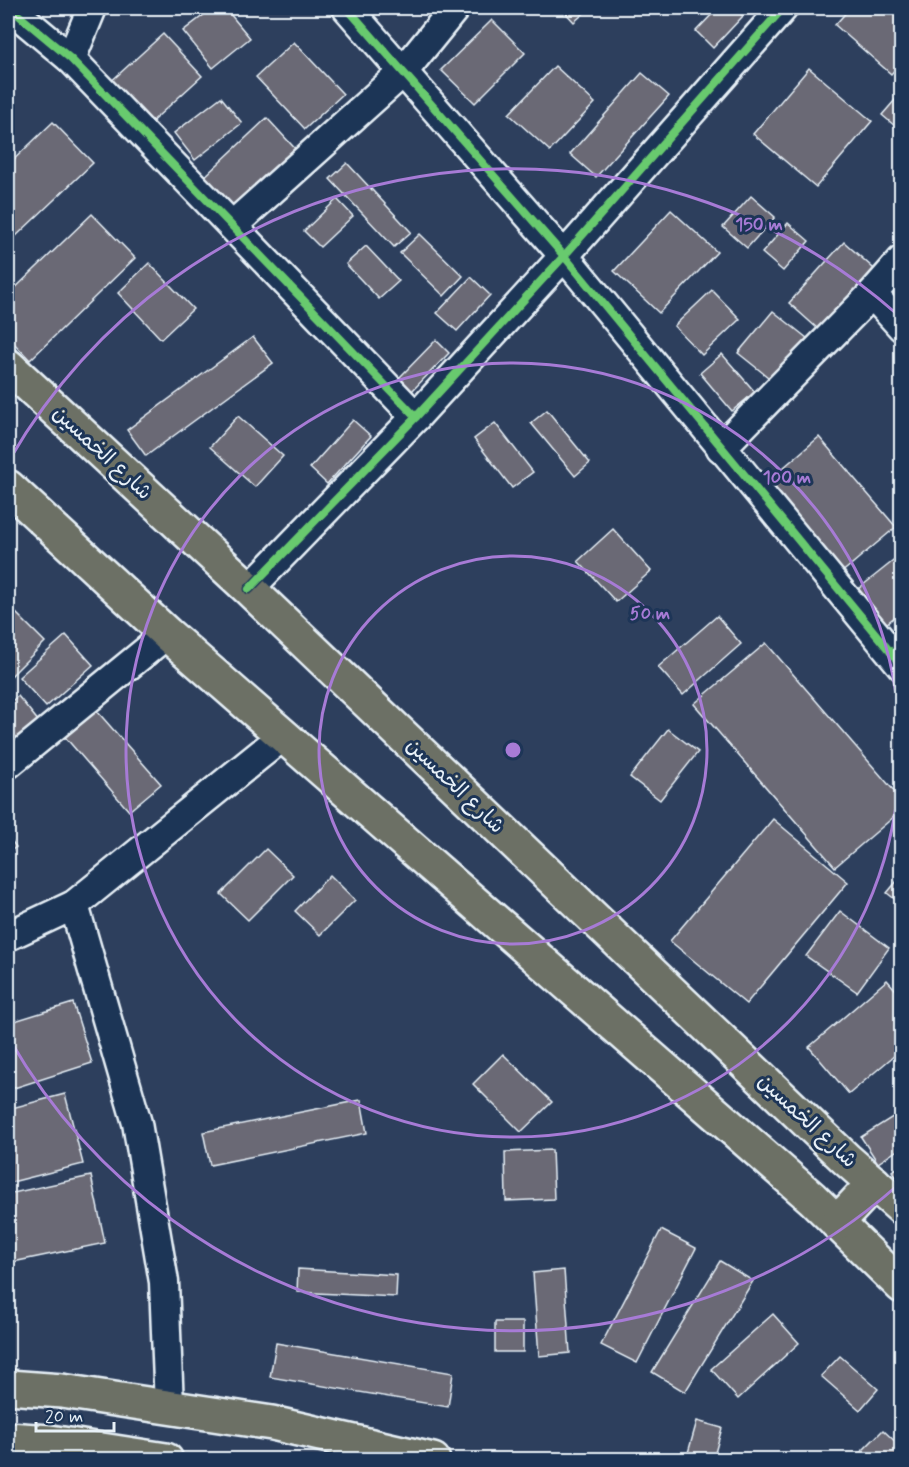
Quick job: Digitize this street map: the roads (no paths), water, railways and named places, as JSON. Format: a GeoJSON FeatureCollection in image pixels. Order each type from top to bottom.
{"type":"FeatureCollection","features":[{"type":"Feature","properties":{"kind":"main road","name":"شارع الخمسين"},"geometry":{"type":"LineString","coordinates":[[8,366],[249,589],[846,1159],[902,1208]]}},
{"type":"Feature","properties":{"kind":"main road"},"geometry":{"type":"LineString","coordinates":[[8,487],[167,634],[812,1198],[902,1286]]}},
{"type":"Feature","properties":{"kind":"main road"},"geometry":{"type":"LineString","coordinates":[[812,1198],[846,1159]]}},
{"type":"Feature","properties":{"kind":"main road"},"geometry":{"type":"LineString","coordinates":[[837,1223],[874,1183]]}},
{"type":"Feature","properties":{"kind":"main road"},"geometry":{"type":"LineString","coordinates":[[8,1387],[62,1391],[272,1423],[433,1460]]}},
{"type":"Feature","properties":{"kind":"main road"},"geometry":{"type":"LineString","coordinates":[[8,1439],[50,1442],[166,1460]]}},
{"type":"Feature","properties":{"kind":"street"},"geometry":{"type":"LineString","coordinates":[[10,8],[71,59],[416,417]]}},
{"type":"Feature","properties":{"kind":"street"},"geometry":{"type":"LineString","coordinates":[[71,59],[92,8]]}},
{"type":"Feature","properties":{"kind":"street"},"geometry":{"type":"LineString","coordinates":[[347,8],[564,256],[902,666]]}},
{"type":"Feature","properties":{"kind":"street"},"geometry":{"type":"LineString","coordinates":[[232,226],[403,72],[455,8]]}},
{"type":"Feature","properties":{"kind":"street"},"geometry":{"type":"LineString","coordinates":[[249,589],[416,417],[564,256],[783,8]]}},
{"type":"Feature","properties":{"kind":"street"},"geometry":{"type":"LineString","coordinates":[[721,448],[872,294],[902,260]]}},
{"type":"Feature","properties":{"kind":"street"},"geometry":{"type":"LineString","coordinates":[[872,294],[902,327]]}},
{"type":"Feature","properties":{"kind":"street"},"geometry":{"type":"LineString","coordinates":[[8,764],[167,634]]}},
{"type":"Feature","properties":{"kind":"street"},"geometry":{"type":"LineString","coordinates":[[8,936],[74,905],[283,736]]}},
{"type":"Feature","properties":{"kind":"street"},"geometry":{"type":"LineString","coordinates":[[74,905],[136,1123],[164,1282],[169,1407]]}}]}
